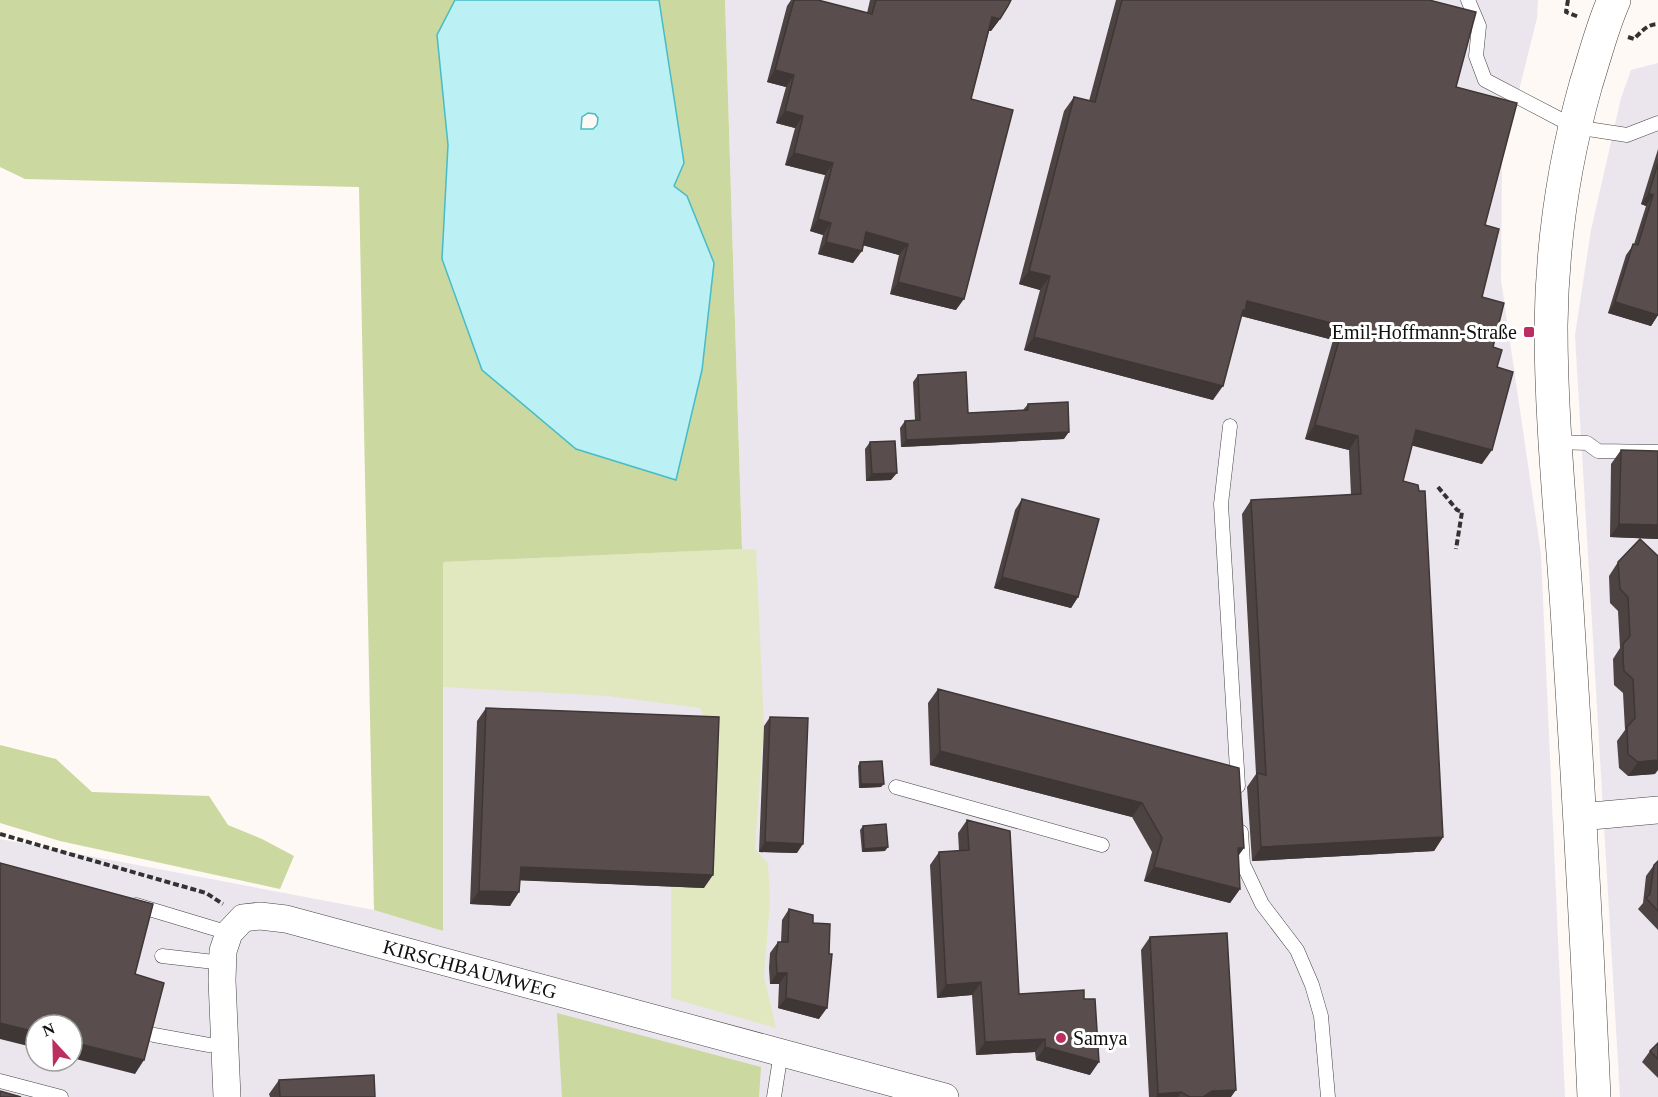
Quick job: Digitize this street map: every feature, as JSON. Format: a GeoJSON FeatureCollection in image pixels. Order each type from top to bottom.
{"type":"FeatureCollection","features":[{"type":"Feature","properties":{"kind":"street"},"geometry":{"type":"LineString","coordinates":[[1594,1097],[1580,817],[1555,442],[1551,324],[1554,265],[1563,188],[1575,127],[1603,26],[1614,0]]}},
{"type":"Feature","properties":{"kind":"street"},"geometry":{"type":"LineString","coordinates":[[1580,817],[1658,810]]}},
{"type":"Feature","properties":{"kind":"street","name":"KIRSCHBAUMWEG"},"geometry":{"type":"LineString","coordinates":[[236,926],[260,916],[286,919],[945,1097]]}},
{"type":"Feature","properties":{"kind":"street"},"geometry":{"type":"LineString","coordinates":[[227,1097],[223,951],[236,926]]}},
{"type":"Feature","properties":{"kind":"lane"},"geometry":{"type":"LineString","coordinates":[[1468,0],[1479,26],[1476,56],[1485,80],[1575,127],[1627,135],[1658,123]]}},
{"type":"Feature","properties":{"kind":"lane"},"geometry":{"type":"LineString","coordinates":[[1230,426],[1221,504],[1238,794]]}},
{"type":"Feature","properties":{"kind":"lane"},"geometry":{"type":"LineString","coordinates":[[1555,442],[1587,443],[1598,451],[1658,452]]}},
{"type":"Feature","properties":{"kind":"lane"},"geometry":{"type":"LineString","coordinates":[[896,787],[1102,845]]}},
{"type":"Feature","properties":{"kind":"lane"},"geometry":{"type":"LineString","coordinates":[[1240,818],[1243,864],[1262,904],[1297,950],[1312,985],[1321,1016],[1328,1097]]}},
{"type":"Feature","properties":{"kind":"lane"},"geometry":{"type":"LineString","coordinates":[[123,902],[236,926]]}},
{"type":"Feature","properties":{"kind":"lane"},"geometry":{"type":"LineString","coordinates":[[162,956],[223,963]]}},
{"type":"Feature","properties":{"kind":"lane"},"geometry":{"type":"LineString","coordinates":[[154,1035],[209,1045],[225,1043]]}},
{"type":"Feature","properties":{"kind":"lane"},"geometry":{"type":"LineString","coordinates":[[774,1097],[781,1052]]}},
{"type":"Feature","properties":{"kind":"lane"},"geometry":{"type":"LineString","coordinates":[[0,1081],[61,1097]]}},
{"type":"Feature","properties":{"kind":"path"},"geometry":{"type":"LineString","coordinates":[[1438,487],[1457,510],[1462,512],[1456,549]]}},
{"type":"Feature","properties":{"kind":"path"},"geometry":{"type":"LineString","coordinates":[[0,834],[206,893],[236,926]]}},
{"type":"Feature","properties":{"kind":"shaded area"},"geometry":{"type":"Polygon","coordinates":[[[725,0],[1538,0],[1537,18],[1502,159],[1501,280],[1541,554],[1565,1097],[0,1097],[0,839],[374,910],[443,931],[443,562],[742,549],[725,0]]]}},
{"type":"Feature","properties":{"kind":"shaded area"},"geometry":{"type":"Polygon","coordinates":[[[1658,63],[1658,1097],[1620,1097],[1575,335],[1591,230],[1621,98],[1631,70],[1658,63]]]}},
{"type":"Feature","properties":{"kind":"green space"},"geometry":{"type":"Polygon","coordinates":[[[0,0],[455,0],[437,36],[448,145],[442,259],[674,186],[659,0],[725,0],[742,549],[443,562],[443,931],[374,910],[359,187],[25,179],[0,167],[0,0]]]}},
{"type":"Feature","properties":{"kind":"green space"},"geometry":{"type":"Polygon","coordinates":[[[756,550],[764,726],[755,849],[768,863],[770,901],[764,976],[776,1028],[671,998],[671,886],[710,730],[700,708],[608,696],[443,687],[443,562],[756,550]]]}},
{"type":"Feature","properties":{"kind":"green space"},"geometry":{"type":"Polygon","coordinates":[[[0,745],[56,759],[92,792],[209,796],[228,825],[294,856],[280,889],[60,841],[0,823],[0,745]]]}},
{"type":"Feature","properties":{"kind":"green space"},"geometry":{"type":"Polygon","coordinates":[[[557,1013],[761,1067],[759,1097],[562,1097],[557,1013]]]}},
{"type":"Feature","properties":{"kind":"water"},"geometry":{"type":"Polygon","coordinates":[[[455,0],[659,0],[684,163],[674,186],[687,196],[714,263],[702,370],[676,480],[576,449],[482,370],[442,259],[448,145],[437,35],[455,0]],[[588,113],[582,117],[581,129],[593,129],[597,125],[598,118],[595,114],[588,113]]]}},
{"type":"Feature","properties":{"kind":"building"},"geometry":{"type":"Polygon","coordinates":[[[794,0],[818,0],[872,14],[876,0],[1011,0],[1000,19],[992,17],[971,99],[1013,110],[964,299],[898,282],[908,244],[866,232],[862,251],[826,242],[831,223],[818,219],[833,163],[794,153],[803,116],[785,111],[794,75],[775,70],[794,0]]]}},
{"type":"Feature","properties":{"kind":"building"},"geometry":{"type":"Polygon","coordinates":[[[1122,0],[1429,0],[1476,12],[1456,87],[1517,103],[1485,225],[1499,229],[1482,297],[1504,303],[1493,347],[1502,350],[1497,367],[1513,372],[1492,450],[1416,430],[1403,481],[1418,485],[1419,491],[1425,491],[1443,837],[1261,847],[1257,773],[1266,775],[1251,500],[1361,494],[1358,436],[1315,425],[1343,326],[1247,301],[1223,386],[1034,337],[1050,276],[1029,271],[1074,97],[1095,102],[1122,0]]]}},
{"type":"Feature","properties":{"kind":"building"},"geometry":{"type":"Polygon","coordinates":[[[1658,163],[1658,315],[1615,302],[1633,244],[1638,245],[1653,195],[1649,193],[1658,163]]]}},
{"type":"Feature","properties":{"kind":"building"},"geometry":{"type":"Polygon","coordinates":[[[966,372],[968,413],[1028,410],[1028,404],[1068,402],[1069,432],[906,440],[905,421],[920,420],[918,375],[966,372]]]}},
{"type":"Feature","properties":{"kind":"building"},"geometry":{"type":"Polygon","coordinates":[[[895,441],[897,473],[872,474],[870,442],[895,441]]]}},
{"type":"Feature","properties":{"kind":"building"},"geometry":{"type":"Polygon","coordinates":[[[1621,450],[1658,451],[1658,525],[1619,524],[1621,450]]]}},
{"type":"Feature","properties":{"kind":"building"},"geometry":{"type":"Polygon","coordinates":[[[1022,499],[1099,519],[1078,597],[1002,577],[1022,499]]]}},
{"type":"Feature","properties":{"kind":"building"},"geometry":{"type":"Polygon","coordinates":[[[1640,539],[1658,556],[1658,760],[1638,762],[1628,754],[1627,727],[1635,718],[1633,679],[1624,671],[1623,644],[1630,636],[1628,597],[1620,589],[1618,562],[1640,539]]]}},
{"type":"Feature","properties":{"kind":"building"},"geometry":{"type":"Polygon","coordinates":[[[938,689],[1239,768],[1244,848],[1238,848],[1240,889],[1154,867],[1162,838],[1142,803],[940,751],[938,689]]]}},
{"type":"Feature","properties":{"kind":"building"},"geometry":{"type":"Polygon","coordinates":[[[486,708],[719,717],[713,875],[521,867],[519,892],[479,891],[486,708]]]}},
{"type":"Feature","properties":{"kind":"building"},"geometry":{"type":"Polygon","coordinates":[[[770,717],[808,718],[803,844],[765,842],[770,717]]]}},
{"type":"Feature","properties":{"kind":"building"},"geometry":{"type":"Polygon","coordinates":[[[882,761],[884,784],[861,784],[860,762],[882,761]]]}},
{"type":"Feature","properties":{"kind":"building"},"geometry":{"type":"Polygon","coordinates":[[[967,820],[1010,831],[1019,994],[1084,990],[1084,999],[1095,999],[1099,1062],[1045,1047],[1045,1039],[985,1042],[981,982],[946,985],[939,852],[969,850],[967,820]]]}},
{"type":"Feature","properties":{"kind":"building"},"geometry":{"type":"Polygon","coordinates":[[[886,824],[888,847],[864,849],[863,826],[886,824]]]}},
{"type":"Feature","properties":{"kind":"building"},"geometry":{"type":"Polygon","coordinates":[[[1658,861],[1658,911],[1646,898],[1650,894],[1654,865],[1658,861]]]}},
{"type":"Feature","properties":{"kind":"building"},"geometry":{"type":"Polygon","coordinates":[[[0,863],[153,904],[135,974],[164,983],[144,1060],[84,1045],[84,1013],[24,1013],[24,1029],[0,1023],[0,863]]]}},
{"type":"Feature","properties":{"kind":"building"},"geometry":{"type":"Polygon","coordinates":[[[789,909],[813,915],[813,923],[830,924],[829,954],[832,954],[827,1008],[786,998],[787,973],[777,973],[776,957],[778,942],[788,942],[789,909]]]}},
{"type":"Feature","properties":{"kind":"building"},"geometry":{"type":"Polygon","coordinates":[[[1227,933],[1236,1090],[1212,1091],[1203,1097],[1190,1097],[1181,1092],[1158,1094],[1150,937],[1227,933]]]}},
{"type":"Feature","properties":{"kind":"building"},"geometry":{"type":"Polygon","coordinates":[[[1658,1043],[1658,1059],[1650,1051],[1658,1043]]]}},
{"type":"Feature","properties":{"kind":"building"},"geometry":{"type":"Polygon","coordinates":[[[374,1075],[375,1097],[280,1097],[279,1080],[374,1075]]]}},
{"type":"Feature","properties":{"kind":"building"},"geometry":{"type":"Polygon","coordinates":[[[0,1091],[21,1097],[0,1097],[0,1091]]]}},
{"type":"Feature","properties":{"kind":"place","name":"Emil-Hoffmann-Straße"},"geometry":{"type":"Point","coordinates":[1529,332]}},
{"type":"Feature","properties":{"kind":"place","name":"Samya"},"geometry":{"type":"Point","coordinates":[1061,1038]}}]}
